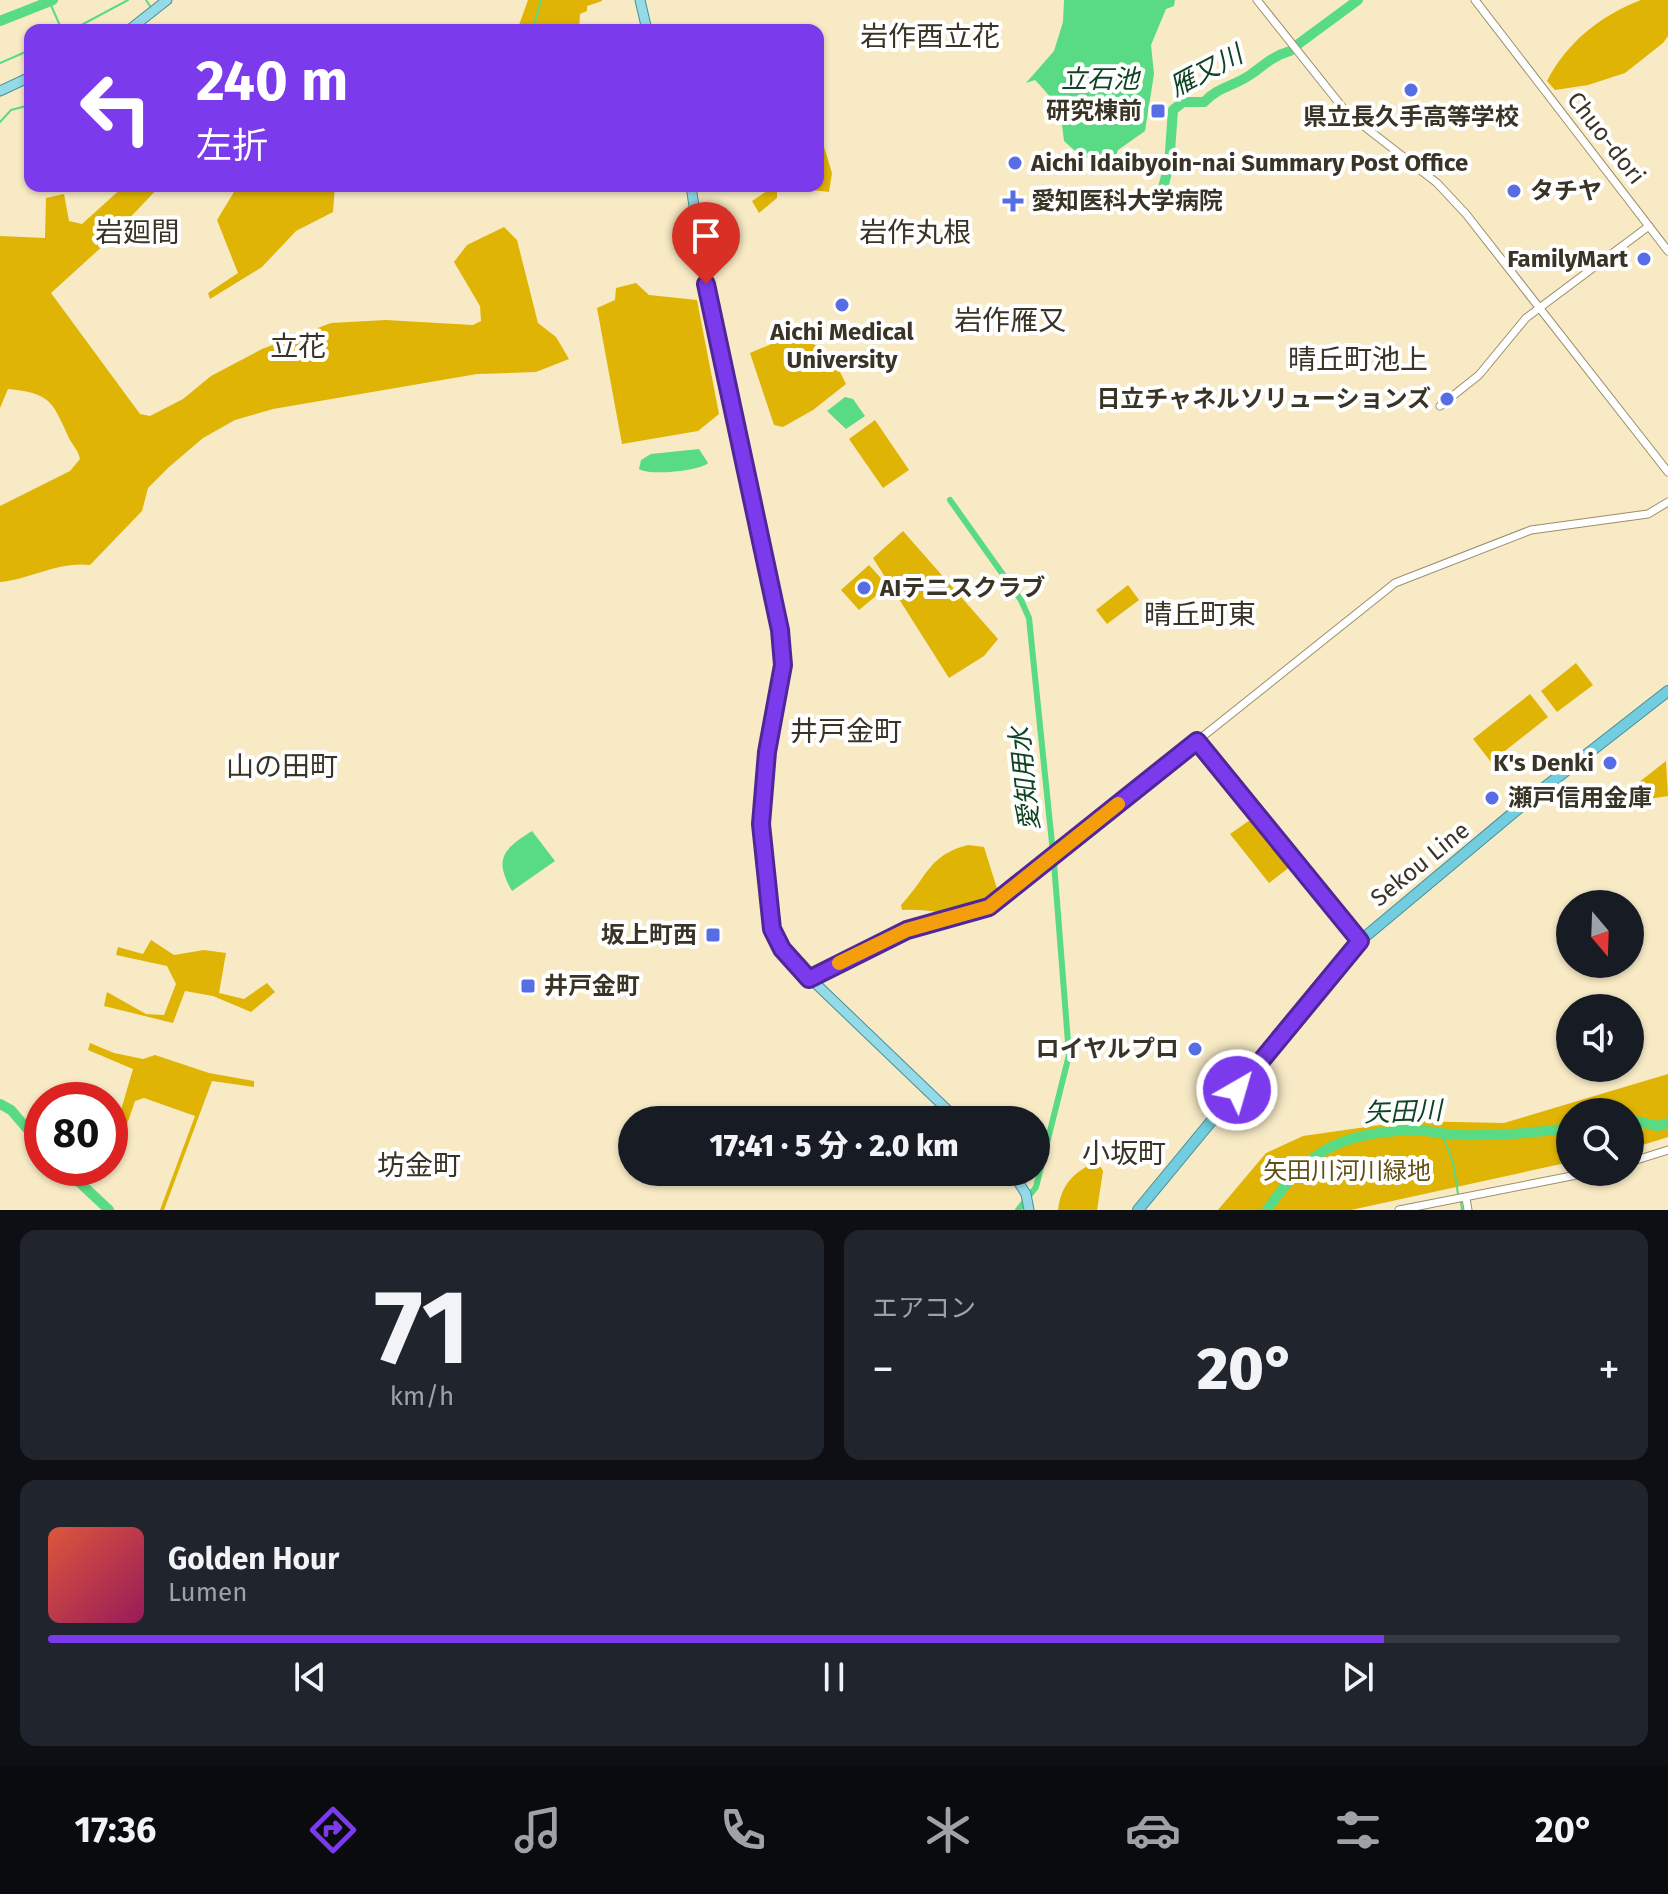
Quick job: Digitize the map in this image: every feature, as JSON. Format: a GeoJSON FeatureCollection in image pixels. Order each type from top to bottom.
{"type":"FeatureCollection","features":[{"type":"Feature","properties":{"kind":"highway","name":"Sekou Line"},"geometry":{"type":"LineString","coordinates":[[1138,1210],[1360,941],[1531,798],[1668,691]]}},
{"type":"Feature","properties":{"kind":"main road"},"geometry":{"type":"LineString","coordinates":[[137,24],[167,0]]}},
{"type":"Feature","properties":{"kind":"main road"},"geometry":{"type":"LineString","coordinates":[[640,0],[646,24]]}},
{"type":"Feature","properties":{"kind":"main road"},"geometry":{"type":"LineString","coordinates":[[0,91],[24,80]]}},
{"type":"Feature","properties":{"kind":"main road"},"geometry":{"type":"LineString","coordinates":[[692,192],[703,267],[780,630],[783,665],[760,810],[772,929],[782,949],[809,979],[943,1106]]}},
{"type":"Feature","properties":{"kind":"main road"},"geometry":{"type":"LineString","coordinates":[[1021,1186],[1029,1210]]}},
{"type":"Feature","properties":{"kind":"street"},"geometry":{"type":"LineString","coordinates":[[1257,0],[1347,113],[1450,195],[1668,472]]}},
{"type":"Feature","properties":{"kind":"street","name":"Chuo-dori"},"geometry":{"type":"LineString","coordinates":[[1475,0],[1668,251]]}},
{"type":"Feature","properties":{"kind":"street"},"geometry":{"type":"LineString","coordinates":[[1440,406],[1498,356],[1512,331],[1649,226]]}},
{"type":"Feature","properties":{"kind":"street"},"geometry":{"type":"LineString","coordinates":[[809,979],[907,930],[989,907],[1395,583],[1531,530],[1648,514],[1668,502]]}},
{"type":"Feature","properties":{"kind":"street"},"geometry":{"type":"LineString","coordinates":[[1197,741],[1360,941]]}},
{"type":"Feature","properties":{"kind":"street"},"geometry":{"type":"LineString","coordinates":[[1644,1158],[1668,1150]]}},
{"type":"Feature","properties":{"kind":"street"},"geometry":{"type":"LineString","coordinates":[[1399,1210],[1556,1179]]}},
{"type":"Feature","properties":{"kind":"street"},"geometry":{"type":"LineString","coordinates":[[1466,1198],[1468,1210]]}},
{"type":"Feature","properties":{"kind":"green space"},"geometry":{"type":"Polygon","coordinates":[[[528,0],[602,0],[587,6],[587,11],[580,14],[579,24],[519,24],[528,0]]]}},
{"type":"Feature","properties":{"kind":"green space"},"geometry":{"type":"Polygon","coordinates":[[[1641,0],[1668,0],[1668,36],[1663,43],[1625,73],[1588,85],[1555,90],[1547,81],[1564,54],[1599,22],[1641,0]]]}},
{"type":"Feature","properties":{"kind":"green space"},"geometry":{"type":"Polygon","coordinates":[[[824,147],[832,173],[829,192],[824,191],[824,147]]]}},
{"type":"Feature","properties":{"kind":"green space"},"geometry":{"type":"Polygon","coordinates":[[[117,192],[154,192],[106,243],[51,293],[140,414],[150,416],[183,399],[211,376],[262,349],[331,323],[386,320],[473,325],[481,321],[480,306],[454,262],[467,245],[504,227],[517,240],[538,323],[556,337],[569,359],[536,372],[477,374],[273,409],[235,420],[203,438],[148,488],[142,511],[90,565],[56,568],[0,582],[0,506],[70,471],[80,459],[58,414],[41,396],[8,389],[0,408],[0,236],[45,238],[46,198],[64,194],[69,221],[82,224],[117,192]]]}},
{"type":"Feature","properties":{"kind":"green space"},"geometry":{"type":"Polygon","coordinates":[[[234,192],[335,192],[333,212],[296,231],[262,267],[210,299],[208,293],[238,273],[217,220],[234,192]]]}},
{"type":"Feature","properties":{"kind":"green space"},"geometry":{"type":"Polygon","coordinates":[[[766,192],[777,192],[777,198],[759,213],[752,201],[766,192]]]}},
{"type":"Feature","properties":{"kind":"green space"},"geometry":{"type":"Polygon","coordinates":[[[636,283],[649,295],[697,300],[719,414],[698,431],[622,444],[597,308],[615,300],[616,288],[636,283]]]}},
{"type":"Feature","properties":{"kind":"green space"},"geometry":{"type":"Polygon","coordinates":[[[783,339],[805,341],[822,350],[846,384],[813,410],[783,427],[774,425],[750,353],[783,339]]]}},
{"type":"Feature","properties":{"kind":"green space"},"geometry":{"type":"Polygon","coordinates":[[[875,420],[909,470],[883,488],[849,439],[875,420]]]}},
{"type":"Feature","properties":{"kind":"green space"},"geometry":{"type":"Polygon","coordinates":[[[903,531],[998,639],[984,656],[949,678],[873,558],[903,531]]]}},
{"type":"Feature","properties":{"kind":"green space","name":"AIテニスクラブ"},"geometry":{"type":"Polygon","coordinates":[[[869,565],[888,586],[859,610],[841,590],[869,565]]]}},
{"type":"Feature","properties":{"kind":"green space"},"geometry":{"type":"Polygon","coordinates":[[[1128,585],[1139,600],[1107,624],[1096,610],[1128,585]]]}},
{"type":"Feature","properties":{"kind":"green space"},"geometry":{"type":"Polygon","coordinates":[[[1576,663],[1593,685],[1557,712],[1541,691],[1576,663]]]}},
{"type":"Feature","properties":{"kind":"green space"},"geometry":{"type":"Polygon","coordinates":[[[1530,694],[1548,717],[1491,762],[1473,739],[1530,694]]]}},
{"type":"Feature","properties":{"kind":"green space"},"geometry":{"type":"Polygon","coordinates":[[[1666,761],[1668,796],[1610,805],[1666,761]]]}},
{"type":"Feature","properties":{"kind":"green space"},"geometry":{"type":"Polygon","coordinates":[[[1253,818],[1291,866],[1269,883],[1230,834],[1253,818]]]}},
{"type":"Feature","properties":{"kind":"green space"},"geometry":{"type":"Polygon","coordinates":[[[968,845],[984,847],[999,895],[986,904],[962,913],[902,910],[901,905],[936,861],[968,845]]]}},
{"type":"Feature","properties":{"kind":"green space"},"geometry":{"type":"Polygon","coordinates":[[[151,940],[174,955],[204,950],[226,953],[219,993],[244,999],[267,983],[275,992],[251,1012],[213,996],[185,991],[173,1023],[104,1006],[107,992],[146,1014],[164,1015],[176,984],[167,966],[116,955],[118,947],[143,954],[151,940]]]}},
{"type":"Feature","properties":{"kind":"green space"},"geometry":{"type":"Polygon","coordinates":[[[90,1043],[114,1053],[143,1059],[155,1055],[209,1073],[254,1081],[254,1087],[212,1081],[164,1210],[160,1210],[195,1116],[144,1098],[135,1101],[128,1121],[128,1086],[133,1069],[88,1050],[90,1043]]]}},
{"type":"Feature","properties":{"kind":"green space","name":"矢田川河川緑地"},"geometry":{"type":"Polygon","coordinates":[[[1668,1074],[1668,1137],[1644,1145],[1644,1098],[1588,1098],[1668,1074]]]}},
{"type":"Feature","properties":{"kind":"green space","name":"矢田川河川緑地"},"geometry":{"type":"Polygon","coordinates":[[[1556,1107],[1556,1165],[1351,1210],[1218,1210],[1266,1153],[1303,1136],[1408,1121],[1504,1123],[1556,1107]]]}},
{"type":"Feature","properties":{"kind":"green space"},"geometry":{"type":"Polygon","coordinates":[[[1097,1161],[1103,1171],[1097,1210],[1058,1210],[1062,1193],[1070,1180],[1097,1161]]]}},
{"type":"Feature","properties":{"kind":"water","name":"立石池"},"geometry":{"type":"Polygon","coordinates":[[[1064,0],[1175,0],[1174,6],[1166,9],[1151,45],[1154,74],[1145,131],[1118,150],[1116,156],[1083,158],[1064,141],[1060,114],[1049,95],[1035,80],[1026,83],[1054,51],[1063,22],[1064,0]]]}},
{"type":"Feature","properties":{"kind":"water"},"geometry":{"type":"Polygon","coordinates":[[[845,397],[853,399],[865,416],[846,429],[827,411],[845,397]]]}},
{"type":"Feature","properties":{"kind":"water"},"geometry":{"type":"Polygon","coordinates":[[[699,449],[708,463],[703,466],[663,472],[639,469],[641,460],[651,454],[699,449]]]}},
{"type":"Feature","properties":{"kind":"water"},"geometry":{"type":"Polygon","coordinates":[[[532,831],[555,861],[512,891],[503,870],[504,855],[514,843],[532,831]]]}},
{"type":"Feature","properties":{"kind":"waterway"},"geometry":{"type":"LineString","coordinates":[[0,21],[53,0]]}},
{"type":"Feature","properties":{"kind":"waterway"},"geometry":{"type":"LineString","coordinates":[[83,24],[128,0]]}},
{"type":"Feature","properties":{"kind":"waterway"},"geometry":{"type":"LineString","coordinates":[[146,0],[150,6]]}},
{"type":"Feature","properties":{"kind":"waterway"},"geometry":{"type":"LineString","coordinates":[[535,24],[541,0]]}},
{"type":"Feature","properties":{"kind":"waterway","name":"雁又川"},"geometry":{"type":"LineString","coordinates":[[1297,45],[1358,0]]}},
{"type":"Feature","properties":{"kind":"waterway"},"geometry":{"type":"LineString","coordinates":[[49,1],[59,24]]}},
{"type":"Feature","properties":{"kind":"waterway","name":"雁又川"},"geometry":{"type":"LineString","coordinates":[[1161,195],[1169,165],[1173,110],[1183,102],[1204,102],[1290,51]]}},
{"type":"Feature","properties":{"kind":"waterway"},"geometry":{"type":"LineString","coordinates":[[0,63],[24,53]]}},
{"type":"Feature","properties":{"kind":"waterway"},"geometry":{"type":"LineString","coordinates":[[0,122],[11,110],[24,107]]}},
{"type":"Feature","properties":{"kind":"waterway","name":"愛知用水"},"geometry":{"type":"LineString","coordinates":[[950,500],[1021,600],[1029,618],[1054,863],[1069,1055],[1036,1187],[1018,1210]]}},
{"type":"Feature","properties":{"kind":"waterway"},"geometry":{"type":"LineString","coordinates":[[0,1104],[11,1110],[24,1125]]}},
{"type":"Feature","properties":{"kind":"waterway","name":"矢田川"},"geometry":{"type":"LineString","coordinates":[[1644,1123],[1658,1126],[1668,1123]]}},
{"type":"Feature","properties":{"kind":"waterway","name":"矢田川"},"geometry":{"type":"LineString","coordinates":[[1267,1210],[1296,1173],[1311,1160],[1326,1149],[1363,1136],[1410,1130],[1486,1135],[1556,1130]]}},
{"type":"Feature","properties":{"kind":"waterway"},"geometry":{"type":"LineString","coordinates":[[1442,1134],[1453,1162],[1458,1194]]}},
{"type":"Feature","properties":{"kind":"waterway"},"geometry":{"type":"LineString","coordinates":[[83,1186],[109,1210]]}},
{"type":"Feature","properties":{"kind":"waterway"},"geometry":{"type":"LineString","coordinates":[[1461,1203],[1462,1210]]}},
{"type":"Feature","properties":{"kind":"slow traffic"},"geometry":{"type":"LineString","coordinates":[[839,963],[907,930],[989,907],[1118,804]]}},
{"type":"Feature","properties":{"kind":"place","name":"県立長久手高等学校"},"geometry":{"type":"Point","coordinates":[1411,90]}},
{"type":"Feature","properties":{"kind":"place","name":"研究棟前"},"geometry":{"type":"Point","coordinates":[1158,111]}},
{"type":"Feature","properties":{"kind":"place","name":"Aichi Idaibyoin-nai Summary Post Office"},"geometry":{"type":"Point","coordinates":[1015,163]}},
{"type":"Feature","properties":{"kind":"place","name":"タチヤ"},"geometry":{"type":"Point","coordinates":[1514,191]}},
{"type":"Feature","properties":{"kind":"place","name":"愛知医科大学病院"},"geometry":{"type":"Point","coordinates":[1013,201]}},
{"type":"Feature","properties":{"kind":"place","name":"FamilyMart"},"geometry":{"type":"Point","coordinates":[1644,259]}},
{"type":"Feature","properties":{"kind":"place","name":"Aichi Medical University"},"geometry":{"type":"Point","coordinates":[842,305]}},
{"type":"Feature","properties":{"kind":"place","name":"日立チャネルソリューションズ"},"geometry":{"type":"Point","coordinates":[1447,399]}},
{"type":"Feature","properties":{"kind":"place","name":"AIテニスクラブ"},"geometry":{"type":"Point","coordinates":[864,588]}},
{"type":"Feature","properties":{"kind":"place","name":"K's Denki"},"geometry":{"type":"Point","coordinates":[1610,763]}},
{"type":"Feature","properties":{"kind":"place","name":"瀬戸信用金庫"},"geometry":{"type":"Point","coordinates":[1492,798]}},
{"type":"Feature","properties":{"kind":"place","name":"坂上町西"},"geometry":{"type":"Point","coordinates":[713,935]}},
{"type":"Feature","properties":{"kind":"place","name":"井戸金町"},"geometry":{"type":"Point","coordinates":[528,986]}},
{"type":"Feature","properties":{"kind":"place","name":"ロイヤルプロ"},"geometry":{"type":"Point","coordinates":[1195,1049]}},
{"type":"Feature","properties":{"kind":"district","name":"岩作酉立花"},"geometry":{"type":"Point","coordinates":[930,36]}},
{"type":"Feature","properties":{"kind":"district","name":"岩廻間"},"geometry":{"type":"Point","coordinates":[137,232]}},
{"type":"Feature","properties":{"kind":"district","name":"岩作丸根"},"geometry":{"type":"Point","coordinates":[915,232]}},
{"type":"Feature","properties":{"kind":"district","name":"岩作雁又"},"geometry":{"type":"Point","coordinates":[1010,320]}},
{"type":"Feature","properties":{"kind":"district","name":"立花"},"geometry":{"type":"Point","coordinates":[298,346]}},
{"type":"Feature","properties":{"kind":"district","name":"晴丘町池上"},"geometry":{"type":"Point","coordinates":[1358,359]}},
{"type":"Feature","properties":{"kind":"district","name":"晴丘町東"},"geometry":{"type":"Point","coordinates":[1200,614]}},
{"type":"Feature","properties":{"kind":"district","name":"井戸金町"},"geometry":{"type":"Point","coordinates":[846,731]}},
{"type":"Feature","properties":{"kind":"district","name":"山の田町"},"geometry":{"type":"Point","coordinates":[282,766]}},
{"type":"Feature","properties":{"kind":"district","name":"小坂町"},"geometry":{"type":"Point","coordinates":[1124,1153]}},
{"type":"Feature","properties":{"kind":"district","name":"坊金町"},"geometry":{"type":"Point","coordinates":[419,1165]}},
{"type":"Feature","properties":{"kind":"route"},"geometry":{"type":"LineString","coordinates":[[706,284],[780,630],[783,665],[760,810],[772,929],[777,942],[809,979],[907,930],[989,907],[1197,741],[1360,941],[1315,991],[1237,1090]]}}]}
